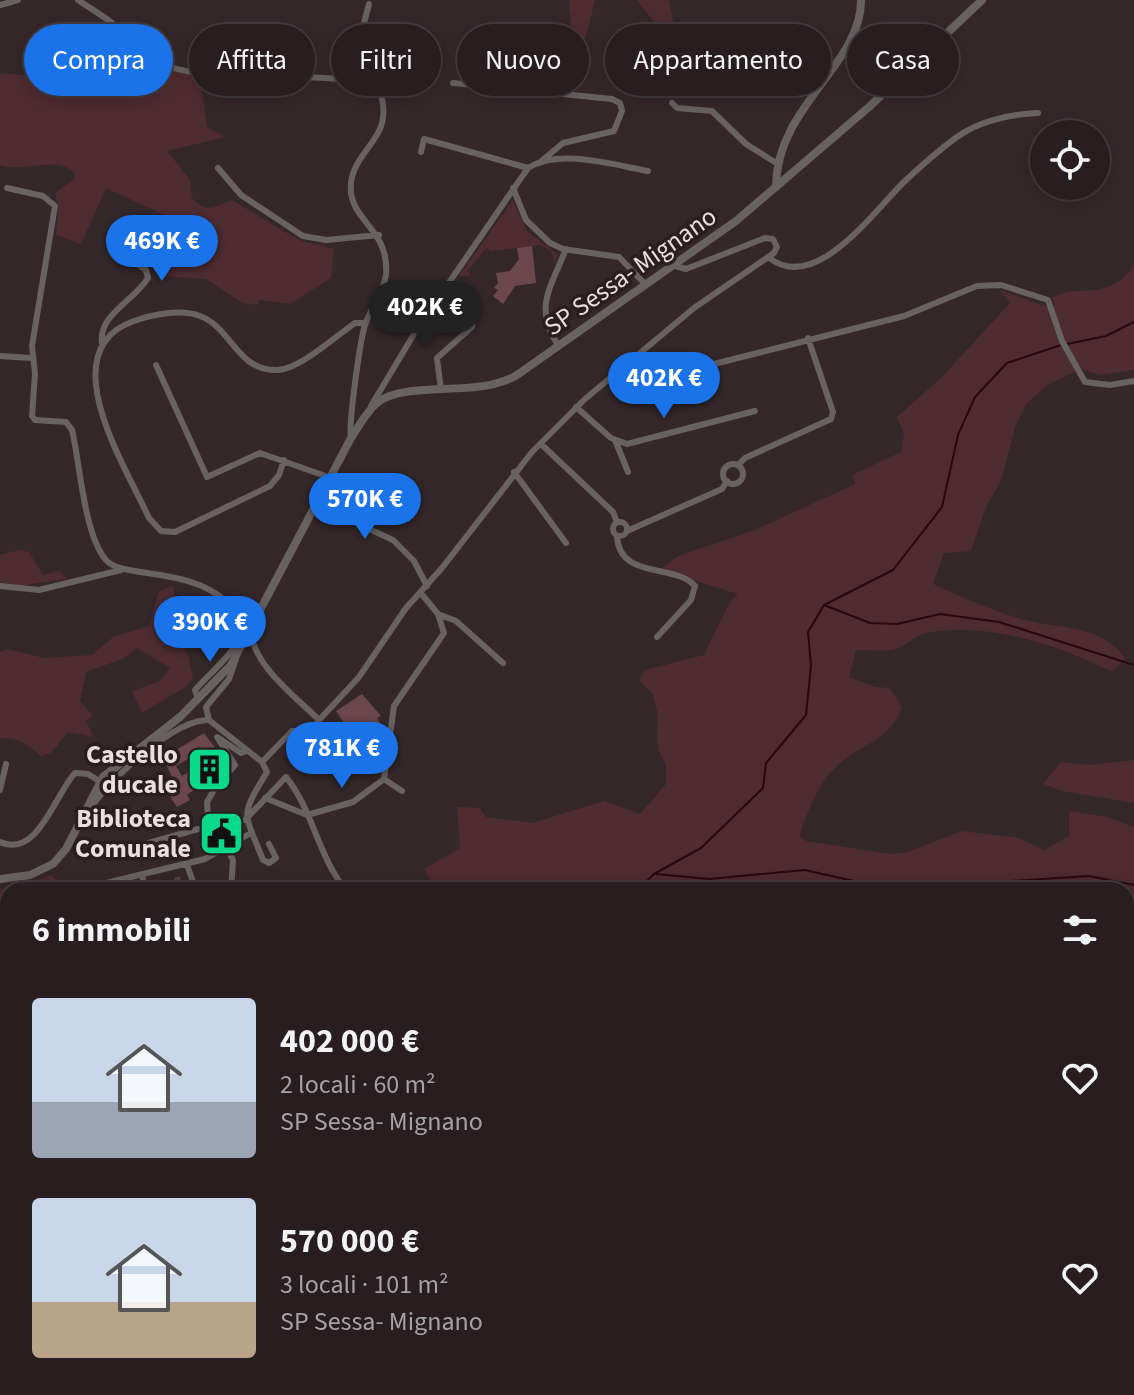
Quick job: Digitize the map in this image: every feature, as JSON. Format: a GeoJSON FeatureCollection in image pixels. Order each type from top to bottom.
{"type":"FeatureCollection","features":[{"type":"Feature","properties":{"kind":"street"},"geometry":{"type":"LineString","coordinates":[[0,5],[18,0]]}},
{"type":"Feature","properties":{"kind":"street"},"geometry":{"type":"LineString","coordinates":[[78,0],[121,30],[136,50],[166,66],[200,73],[331,80]]}},
{"type":"Feature","properties":{"kind":"street"},"geometry":{"type":"LineString","coordinates":[[776,187],[778,164],[801,109],[850,42],[858,23],[861,0]]}},
{"type":"Feature","properties":{"kind":"street","name":"SP Sessa- Mignano"},"geometry":{"type":"LineString","coordinates":[[370,410],[390,395],[498,384],[558,345],[776,187],[869,107],[982,0]]}},
{"type":"Feature","properties":{"kind":"street"},"geometry":{"type":"LineString","coordinates":[[364,24],[369,4]]}},
{"type":"Feature","properties":{"kind":"street"},"geometry":{"type":"LineString","coordinates":[[269,844],[276,858],[269,863],[263,860],[245,820],[248,805],[267,772],[262,762],[209,720],[206,707],[229,679],[251,629],[351,438],[404,350],[513,188],[528,168],[563,143],[614,131],[622,111],[620,103],[612,99],[453,83]]}},
{"type":"Feature","properties":{"kind":"street"},"geometry":{"type":"LineString","coordinates":[[351,438],[349,422],[366,323],[386,278],[385,253],[379,235],[357,212],[351,197],[351,183],[357,164],[379,130],[383,118],[380,96]]}},
{"type":"Feature","properties":{"kind":"street"},"geometry":{"type":"LineString","coordinates":[[672,103],[677,108],[712,111],[746,144],[778,164]]}},
{"type":"Feature","properties":{"kind":"street"},"geometry":{"type":"LineString","coordinates":[[768,257],[785,265],[822,260],[865,223],[906,179],[961,134],[988,121],[1038,113]]}},
{"type":"Feature","properties":{"kind":"street"},"geometry":{"type":"LineString","coordinates":[[421,152],[424,139],[528,168]]}},
{"type":"Feature","properties":{"kind":"street"},"geometry":{"type":"LineString","coordinates":[[539,163],[580,161],[648,171]]}},
{"type":"Feature","properties":{"kind":"street"},"geometry":{"type":"LineString","coordinates":[[218,168],[241,195],[303,236],[335,240],[379,235]]}},
{"type":"Feature","properties":{"kind":"street"},"geometry":{"type":"LineString","coordinates":[[7,188],[43,196],[55,206],[31,358],[35,367],[32,416],[35,420],[70,424],[94,534],[106,560],[125,569],[202,583],[239,617],[241,630],[236,641],[195,690],[198,699]]}},
{"type":"Feature","properties":{"kind":"street"},"geometry":{"type":"LineString","coordinates":[[513,188],[532,228],[555,246],[619,257],[645,284]]}},
{"type":"Feature","properties":{"kind":"street"},"geometry":{"type":"LineString","coordinates":[[152,218],[130,232],[124,242],[127,257],[146,270],[148,278],[139,292],[106,322],[95,367],[99,403],[149,518],[161,531],[175,532],[270,486],[279,475],[284,460]]}},
{"type":"Feature","properties":{"kind":"street"},"geometry":{"type":"LineString","coordinates":[[262,762],[292,731],[309,731],[359,677],[420,592],[514,472],[576,407],[709,296],[768,257],[777,247],[768,238],[686,269],[672,265]]}},
{"type":"Feature","properties":{"kind":"street"},"geometry":{"type":"LineString","coordinates":[[558,345],[543,315],[566,249]]}},
{"type":"Feature","properties":{"kind":"street"},"geometry":{"type":"LineString","coordinates":[[618,373],[629,378],[652,376],[745,357],[808,338],[904,316],[966,289],[990,284],[1043,297],[1052,304],[1062,341],[1079,373],[1091,385],[1134,381]]}},
{"type":"Feature","properties":{"kind":"street"},"geometry":{"type":"LineString","coordinates":[[102,343],[134,321],[191,313],[217,325],[251,364],[282,370],[299,362],[355,323],[366,323]]}},
{"type":"Feature","properties":{"kind":"street"},"geometry":{"type":"LineString","coordinates":[[441,390],[437,358],[472,327],[473,317]]}},
{"type":"Feature","properties":{"kind":"street"},"geometry":{"type":"LineString","coordinates":[[617,536],[722,489],[727,481],[725,468],[738,465],[745,458],[831,419],[833,412],[808,338]]}},
{"type":"Feature","properties":{"kind":"street"},"geometry":{"type":"LineString","coordinates":[[0,356],[31,358]]}},
{"type":"Feature","properties":{"kind":"street"},"geometry":{"type":"LineString","coordinates":[[156,365],[207,477],[260,453],[331,478]]}},
{"type":"Feature","properties":{"kind":"street"},"geometry":{"type":"LineString","coordinates":[[576,407],[615,440],[628,472]]}},
{"type":"Feature","properties":{"kind":"street"},"geometry":{"type":"LineString","coordinates":[[615,440],[634,443],[755,411]]}},
{"type":"Feature","properties":{"kind":"street"},"geometry":{"type":"LineString","coordinates":[[541,444],[613,512],[617,522]]}},
{"type":"Feature","properties":{"kind":"street"},"geometry":{"type":"LineString","coordinates":[[727,481],[732,484],[742,480],[742,469],[738,465]]}},
{"type":"Feature","properties":{"kind":"street"},"geometry":{"type":"LineString","coordinates":[[514,472],[566,543]]}},
{"type":"Feature","properties":{"kind":"street"},"geometry":{"type":"LineString","coordinates":[[317,505],[384,533],[406,551],[421,571],[427,586]]}},
{"type":"Feature","properties":{"kind":"street"},"geometry":{"type":"LineString","coordinates":[[617,522],[626,524],[627,531]]}},
{"type":"Feature","properties":{"kind":"street"},"geometry":{"type":"LineString","coordinates":[[617,522],[612,529],[620,548],[641,569],[687,580],[695,586],[691,600],[657,637]]}},
{"type":"Feature","properties":{"kind":"street"},"geometry":{"type":"LineString","coordinates":[[0,586],[39,590],[125,569]]}},
{"type":"Feature","properties":{"kind":"street"},"geometry":{"type":"LineString","coordinates":[[265,798],[307,815],[353,802],[384,779],[392,711],[443,635],[438,614],[420,592]]}},
{"type":"Feature","properties":{"kind":"street"},"geometry":{"type":"LineString","coordinates":[[438,614],[456,621],[503,663]]}},
{"type":"Feature","properties":{"kind":"street"},"geometry":{"type":"LineString","coordinates":[[251,629],[253,646],[271,673],[319,720]]}},
{"type":"Feature","properties":{"kind":"street"},"geometry":{"type":"LineString","coordinates":[[0,879],[30,875],[48,867],[64,852],[99,781],[198,699],[236,659]]}},
{"type":"Feature","properties":{"kind":"street"},"geometry":{"type":"LineString","coordinates":[[78,824],[118,774],[183,728],[209,720]]}},
{"type":"Feature","properties":{"kind":"street"},"geometry":{"type":"LineString","coordinates":[[231,770],[235,765],[217,737],[241,753],[247,751]]}},
{"type":"Feature","properties":{"kind":"street"},"geometry":{"type":"LineString","coordinates":[[0,790],[6,764]]}},
{"type":"Feature","properties":{"kind":"street"},"geometry":{"type":"LineString","coordinates":[[0,842],[17,845],[34,835],[75,773],[88,774],[99,781]]}},
{"type":"Feature","properties":{"kind":"street"},"geometry":{"type":"LineString","coordinates":[[110,854],[201,828],[207,800],[222,776]]}},
{"type":"Feature","properties":{"kind":"street"},"geometry":{"type":"LineString","coordinates":[[245,820],[286,777],[305,805],[332,870],[340,882]]}},
{"type":"Feature","properties":{"kind":"street"},"geometry":{"type":"LineString","coordinates":[[384,779],[402,791]]}},
{"type":"Feature","properties":{"kind":"street"},"geometry":{"type":"LineString","coordinates":[[116,882],[187,865],[227,848],[251,833]]}},
{"type":"Feature","properties":{"kind":"street"},"geometry":{"type":"LineString","coordinates":[[227,848],[233,860],[232,882]]}},
{"type":"Feature","properties":{"kind":"street"},"geometry":{"type":"LineString","coordinates":[[187,865],[193,882]]}},
{"type":"Feature","properties":{"kind":"street"},"geometry":{"type":"LineString","coordinates":[[175,868],[177,877]]}},
{"type":"Feature","properties":{"kind":"street"},"geometry":{"type":"LineString","coordinates":[[142,874],[144,882]]}},
{"type":"Feature","properties":{"kind":"shaded area"},"geometry":{"type":"Polygon","coordinates":[[[569,0],[595,0],[589,24],[571,24],[569,0]]]}},
{"type":"Feature","properties":{"kind":"shaded area"},"geometry":{"type":"Polygon","coordinates":[[[637,0],[669,0],[674,24],[655,24],[637,0]]]}},
{"type":"Feature","properties":{"kind":"shaded area"},"geometry":{"type":"Polygon","coordinates":[[[173,71],[189,74],[189,96],[203,96],[207,127],[225,137],[167,151],[190,180],[192,198],[207,208],[232,200],[299,240],[334,249],[331,278],[290,304],[260,300],[258,305],[242,303],[206,279],[161,276],[155,263],[167,222],[162,214],[106,188],[81,244],[56,235],[59,207],[55,193],[74,179],[75,173],[50,164],[0,165],[0,73],[24,75],[24,96],[173,96],[173,71]]]}},
{"type":"Feature","properties":{"kind":"shaded area"},"geometry":{"type":"Polygon","coordinates":[[[513,200],[527,231],[557,254],[555,264],[551,251],[540,245],[491,251],[486,248],[468,271],[471,276],[459,276],[513,200]]]}},
{"type":"Feature","properties":{"kind":"shaded area"},"geometry":{"type":"Polygon","coordinates":[[[1134,265],[1134,370],[1099,375],[1081,369],[1047,385],[1028,402],[1016,424],[1001,481],[986,507],[971,551],[944,553],[933,584],[1021,619],[1091,633],[1115,647],[1125,658],[1112,672],[1045,644],[1022,638],[950,630],[922,634],[895,649],[856,650],[849,677],[875,687],[890,688],[902,707],[889,729],[843,760],[828,776],[813,801],[799,836],[806,841],[890,854],[908,852],[962,831],[1019,838],[1044,850],[1069,836],[1069,811],[1107,817],[1134,827],[1134,882],[432,882],[424,869],[460,848],[457,807],[480,808],[486,817],[532,823],[604,801],[640,814],[666,784],[666,765],[658,749],[657,711],[652,693],[639,680],[645,670],[704,655],[729,603],[738,594],[659,570],[678,556],[755,530],[855,484],[852,475],[901,452],[904,433],[897,417],[942,377],[1010,303],[1000,290],[1047,307],[1055,306],[1052,298],[1062,294],[1103,288],[1124,277],[1134,265]]]}},
{"type":"Feature","properties":{"kind":"shaded area"},"geometry":{"type":"Polygon","coordinates":[[[20,550],[29,552],[43,575],[60,571],[67,579],[17,586],[0,582],[0,555],[20,550]]]}},
{"type":"Feature","properties":{"kind":"shaded area"},"geometry":{"type":"Polygon","coordinates":[[[173,586],[193,678],[187,686],[142,713],[132,691],[160,681],[170,668],[137,648],[122,659],[86,672],[80,701],[93,716],[86,721],[94,737],[68,732],[51,753],[40,756],[22,742],[0,738],[0,652],[7,649],[44,658],[92,655],[113,637],[149,626],[159,591],[173,586]]]}},
{"type":"Feature","properties":{"kind":"shaded area"},"geometry":{"type":"Polygon","coordinates":[[[1134,760],[1134,803],[1062,791],[1043,784],[1061,762],[1089,765],[1134,760]]]}},
{"type":"Feature","properties":{"kind":"shaded area"},"geometry":{"type":"Polygon","coordinates":[[[52,875],[57,882],[32,882],[52,875]]]}},
{"type":"Feature","properties":{"kind":"building"},"geometry":{"type":"Polygon","coordinates":[[[532,246],[536,283],[515,286],[503,304],[493,296],[498,290],[494,288],[498,283],[496,273],[510,271],[519,259],[517,248],[532,246]]]}},
{"type":"Feature","properties":{"kind":"building"},"geometry":{"type":"Polygon","coordinates":[[[362,694],[381,716],[377,718],[385,730],[381,740],[362,751],[341,726],[345,724],[336,711],[362,694]]]}},
{"type":"Feature","properties":{"kind":"building","name":"Castello ducale"},"geometry":{"type":"Polygon","coordinates":[[[204,733],[228,765],[187,795],[190,800],[177,807],[167,792],[177,787],[163,758],[204,733]],[[198,753],[176,766],[182,776],[204,763],[198,753]]]}},
{"type":"Feature","properties":{"kind":"building","name":"Biblioteca Comunale"},"geometry":{"type":"Polygon","coordinates":[[[235,813],[244,830],[206,852],[200,834],[235,813]]]}},
{"type":"Feature","properties":{"kind":"waterway"},"geometry":{"type":"LineString","coordinates":[[1067,344],[1106,336],[1134,322]]}},
{"type":"Feature","properties":{"kind":"waterway"},"geometry":{"type":"LineString","coordinates":[[646,882],[654,874],[701,848],[763,788],[766,763],[806,715],[811,666],[808,632],[824,605],[893,570],[942,507],[958,435],[975,397],[1007,363],[1061,345]]}},
{"type":"Feature","properties":{"kind":"waterway"},"geometry":{"type":"LineString","coordinates":[[824,605],[870,623],[897,624],[940,614],[999,622],[1134,665]]}},
{"type":"Feature","properties":{"kind":"waterway"},"geometry":{"type":"LineString","coordinates":[[656,874],[709,879],[805,870],[858,882]]}},
{"type":"Feature","properties":{"kind":"waterway"},"geometry":{"type":"LineString","coordinates":[[997,882],[1089,876],[1119,882]]}},
{"type":"Feature","properties":{"kind":"tunnel"},"geometry":{"type":"LineString","coordinates":[[177,877],[178,882]]}},
{"type":"Feature","properties":{"kind":"place","name":"Castello ducale"},"geometry":{"type":"Point","coordinates":[209,769]}},
{"type":"Feature","properties":{"kind":"place","name":"Biblioteca Comunale"},"geometry":{"type":"Point","coordinates":[222,833]}}]}
